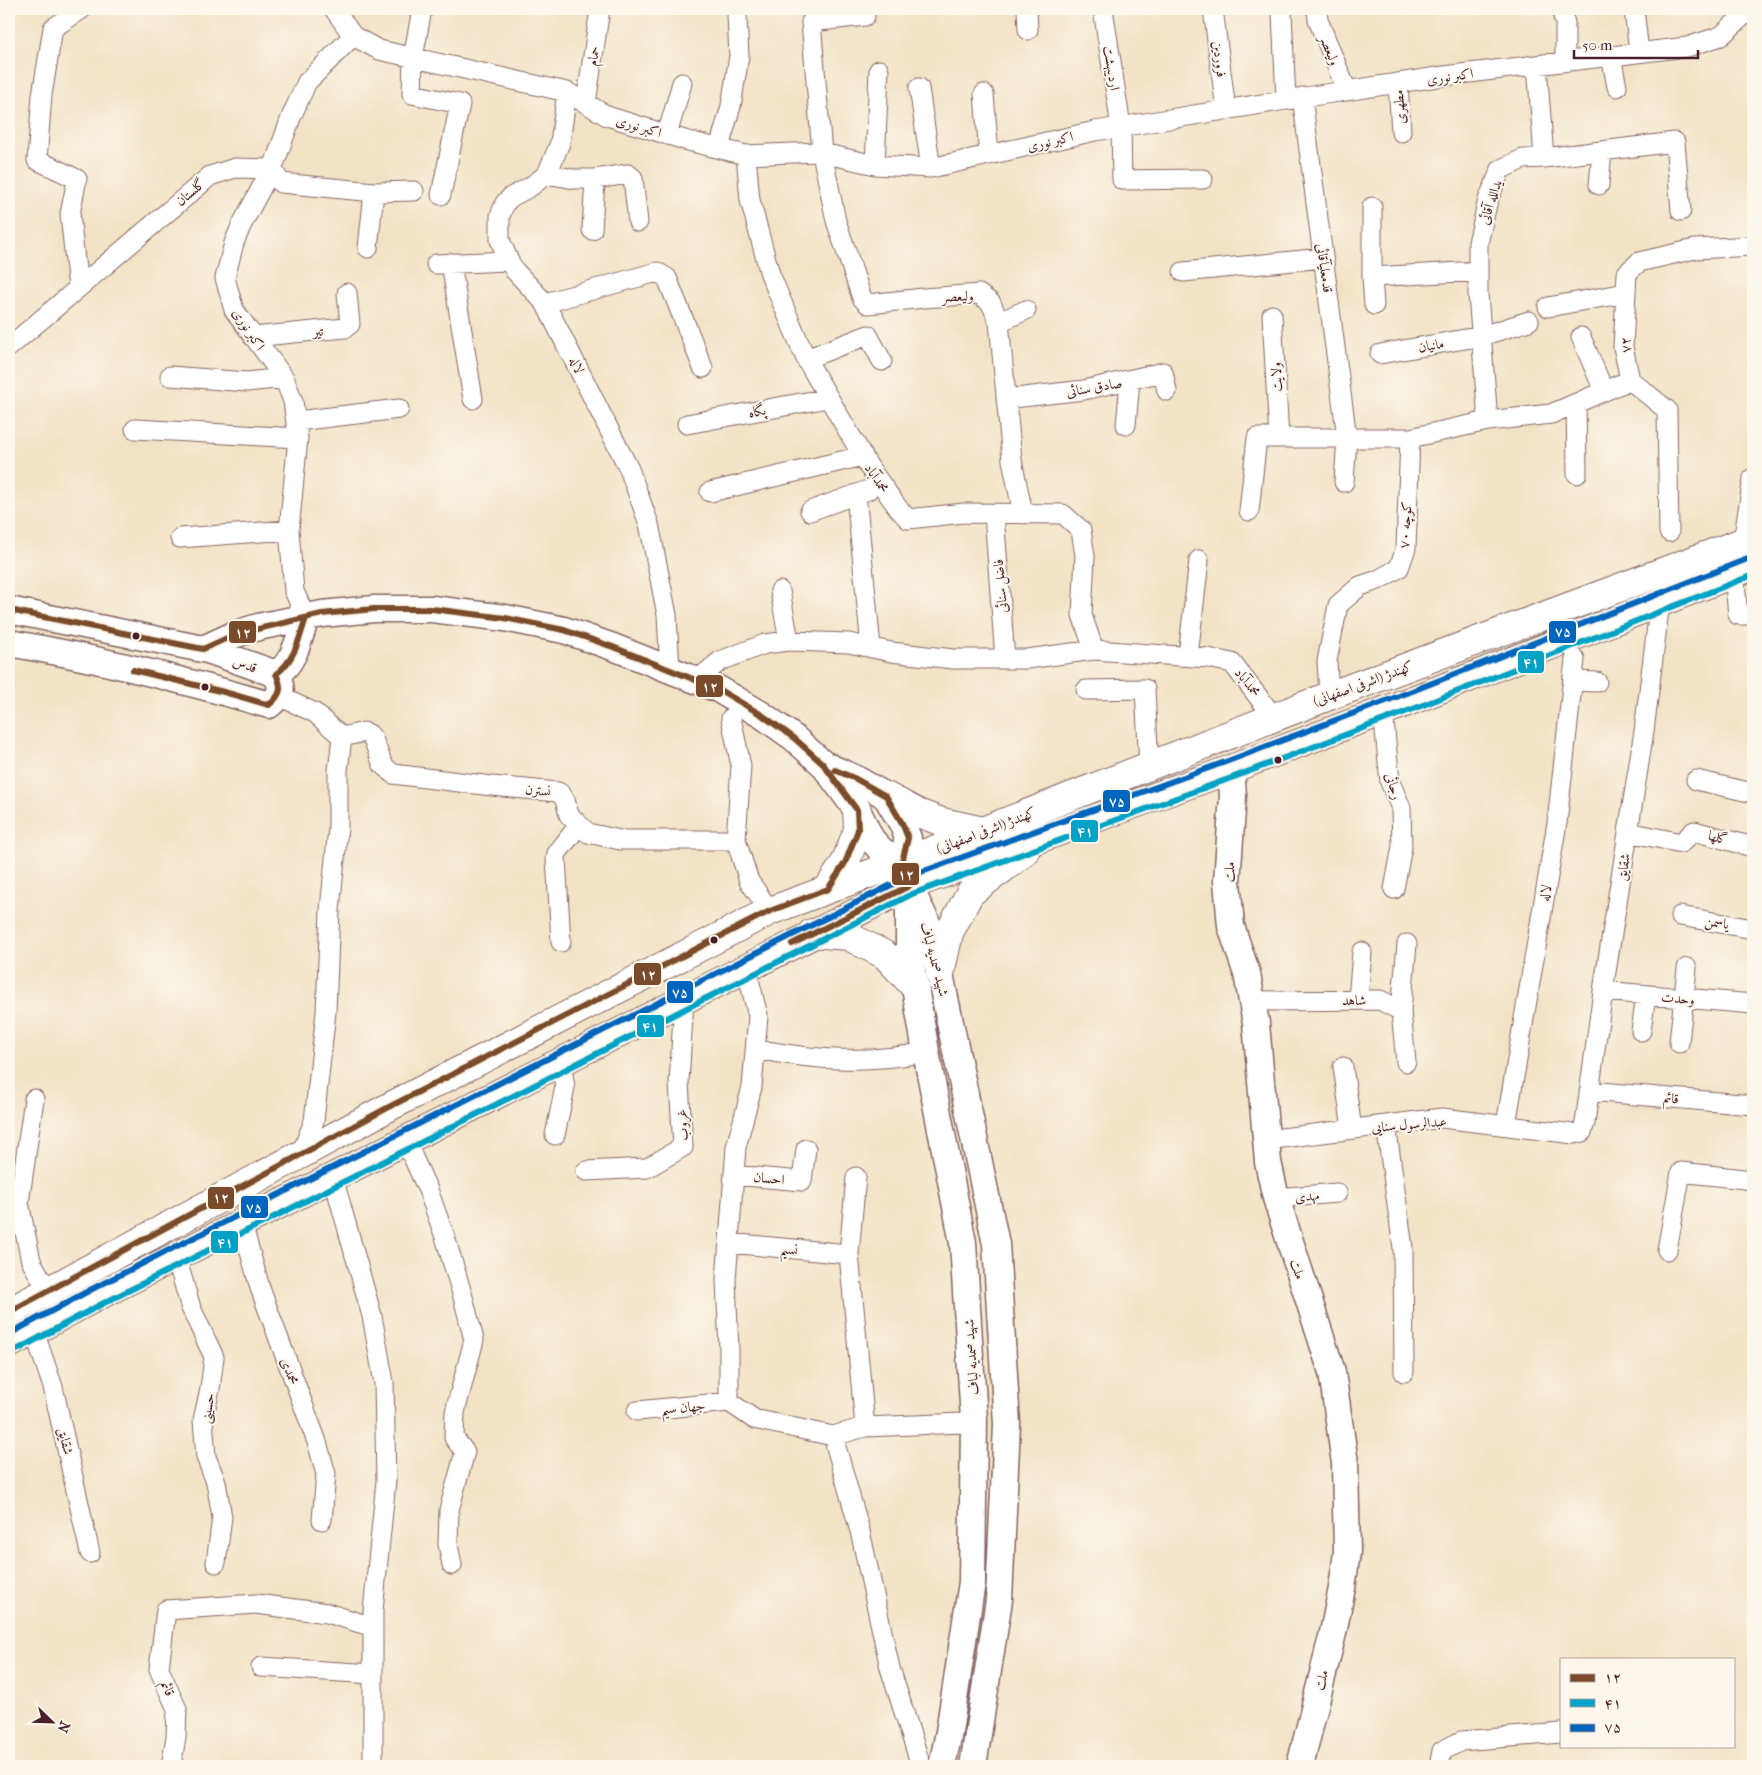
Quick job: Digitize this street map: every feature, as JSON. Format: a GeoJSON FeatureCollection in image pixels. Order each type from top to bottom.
{"type":"FeatureCollection","features":[{"type":"Feature","properties":{"kind":"main road","name":"کهندژ (اشرفی اصفهانی)"},"geometry":{"type":"LineString","coordinates":[[9,1344],[242,1223],[812,933],[906,874],[983,831],[1329,696],[1746,555]]}},
{"type":"Feature","properties":{"kind":"main road","name":"کهندژ (اشرفی اصفهانی)"},"geometry":{"type":"LineString","coordinates":[[9,1312],[389,1107],[770,911],[828,889],[906,874],[1048,834],[1231,769],[1660,602],[1746,555]]}},
{"type":"Feature","properties":{"kind":"main road"},"geometry":{"type":"LineString","coordinates":[[203,650],[236,634],[322,614],[374,609],[432,609],[505,618],[564,630],[613,647],[718,690],[762,715],[794,738],[823,764],[857,810],[877,845],[906,874]]}},
{"type":"Feature","properties":{"kind":"main road","name":"قدس"},"geometry":{"type":"LineString","coordinates":[[9,610],[203,650],[275,692]]}},
{"type":"Feature","properties":{"kind":"main road"},"geometry":{"type":"LineString","coordinates":[[9,643],[61,652],[224,692],[275,692],[306,618]]}},
{"type":"Feature","properties":{"kind":"main road"},"geometry":{"type":"LineString","coordinates":[[823,764],[856,779],[918,813],[942,822],[983,831]]}},
{"type":"Feature","properties":{"kind":"main road","name":"ملت"},"geometry":{"type":"LineString","coordinates":[[1231,769],[1233,796],[1228,881],[1231,926],[1247,974],[1256,1023],[1268,1162],[1276,1198],[1332,1372],[1345,1463],[1347,1552],[1342,1588],[1333,1633],[1300,1766]]}},
{"type":"Feature","properties":{"kind":"main road"},"geometry":{"type":"LineString","coordinates":[[886,796],[902,823],[908,838],[906,874]]}},
{"type":"Feature","properties":{"kind":"main road"},"geometry":{"type":"LineString","coordinates":[[828,889],[845,863],[858,830],[857,810]]}},
{"type":"Feature","properties":{"kind":"main road"},"geometry":{"type":"LineString","coordinates":[[940,974],[949,932],[970,893],[1048,834]]}},
{"type":"Feature","properties":{"kind":"main road","name":"شهید صمدیه لباف"},"geometry":{"type":"LineString","coordinates":[[906,874],[928,925],[940,974],[996,1244],[1007,1424],[999,1600],[974,1766]]}},
{"type":"Feature","properties":{"kind":"main road","name":"شهید صمدیه لباف"},"geometry":{"type":"LineString","coordinates":[[906,874],[909,952],[926,1052],[963,1243],[974,1420],[972,1582],[942,1766]]}},
{"type":"Feature","properties":{"kind":"main road"},"geometry":{"type":"LineString","coordinates":[[812,933],[848,936],[885,955],[915,986]]}},
{"type":"Feature","properties":{"kind":"main road"},"geometry":{"type":"LineString","coordinates":[[936,1104],[966,1096]]}},
{"type":"Feature","properties":{"kind":"street"},"geometry":{"type":"LineString","coordinates":[[78,288],[70,214],[77,179],[38,160],[42,95],[53,28],[82,9]]}},
{"type":"Feature","properties":{"kind":"street","name":"اکبر نوری"},"geometry":{"type":"LineString","coordinates":[[334,9],[353,36],[379,50],[567,92],[607,116],[667,135],[746,155],[822,153],[876,165],[931,168],[1121,127],[1294,99],[1398,83],[1687,47],[1721,36],[1753,9]]}},
{"type":"Feature","properties":{"kind":"street"},"geometry":{"type":"LineString","coordinates":[[422,9],[413,58],[412,94],[460,104],[441,194]]}},
{"type":"Feature","properties":{"kind":"street","name":"حمام"},"geometry":{"type":"LineString","coordinates":[[586,103],[600,9]]}},
{"type":"Feature","properties":{"kind":"street"},"geometry":{"type":"LineString","coordinates":[[822,153],[811,22],[865,16],[864,9]]}},
{"type":"Feature","properties":{"kind":"street"},"geometry":{"type":"LineString","coordinates":[[1027,9],[1028,30]]}},
{"type":"Feature","properties":{"kind":"street","name":"اردیبهشت"},"geometry":{"type":"LineString","coordinates":[[1103,9],[1121,127],[1122,180],[1204,179]]}},
{"type":"Feature","properties":{"kind":"street","name":"فروردین"},"geometry":{"type":"LineString","coordinates":[[1213,9],[1226,110]]}},
{"type":"Feature","properties":{"kind":"street","name":"ولیعصر"},"geometry":{"type":"LineString","coordinates":[[1317,9],[1318,20],[1346,91]]}},
{"type":"Feature","properties":{"kind":"street"},"geometry":{"type":"LineString","coordinates":[[1561,9],[1565,23],[1565,61]]}},
{"type":"Feature","properties":{"kind":"street"},"geometry":{"type":"LineString","coordinates":[[1634,9],[1639,52]]}},
{"type":"Feature","properties":{"kind":"street","name":"قدمعلیآقائی"},"geometry":{"type":"LineString","coordinates":[[1282,13],[1294,99],[1323,258],[1347,438],[1344,482]]}},
{"type":"Feature","properties":{"kind":"street"},"geometry":{"type":"LineString","coordinates":[[719,148],[731,106],[739,56],[737,16]]}},
{"type":"Feature","properties":{"kind":"street","name":"اکبر نوری"},"geometry":{"type":"LineString","coordinates":[[306,618],[294,591],[289,530],[298,429],[293,401],[284,378],[234,310],[225,278],[234,243],[241,226],[272,169],[292,115],[307,82],[353,36]]}},
{"type":"Feature","properties":{"kind":"street"},"geometry":{"type":"LineString","coordinates":[[1611,56],[1617,87]]}},
{"type":"Feature","properties":{"kind":"street"},"geometry":{"type":"LineString","coordinates":[[1537,65],[1544,158]]}},
{"type":"Feature","properties":{"kind":"street"},"geometry":{"type":"LineString","coordinates":[[876,165],[879,70]]}},
{"type":"Feature","properties":{"kind":"street"},"geometry":{"type":"LineString","coordinates":[[667,135],[682,83]]}},
{"type":"Feature","properties":{"kind":"street","name":"مطهری"},"geometry":{"type":"LineString","coordinates":[[1398,83],[1401,132]]}},
{"type":"Feature","properties":{"kind":"street"},"geometry":{"type":"LineString","coordinates":[[919,88],[931,168]]}},
{"type":"Feature","properties":{"kind":"street","name":"لاله"},"geometry":{"type":"LineString","coordinates":[[567,92],[560,143],[547,174],[530,188],[511,198],[505,204],[500,216],[500,240],[508,261],[515,271],[545,303],[629,469],[650,524],[667,615],[670,671]]}},
{"type":"Feature","properties":{"kind":"street"},"geometry":{"type":"LineString","coordinates":[[984,94],[989,155]]}},
{"type":"Feature","properties":{"kind":"street","name":"یدالله آقائی"},"geometry":{"type":"LineString","coordinates":[[1488,421],[1478,294],[1478,242],[1488,200],[1501,169],[1523,159],[1675,142],[1681,211]]}},
{"type":"Feature","properties":{"kind":"street"},"geometry":{"type":"LineString","coordinates":[[1599,185],[1602,151]]}},
{"type":"Feature","properties":{"kind":"street","name":"ولیعصر"},"geometry":{"type":"LineString","coordinates":[[822,153],[836,221],[862,298],[868,304],[979,294],[991,303],[998,322],[1012,460],[1024,514]]}},
{"type":"Feature","properties":{"kind":"street","name":"محمدآباد"},"geometry":{"type":"LineString","coordinates":[[746,155],[750,200],[770,274],[806,359],[863,456],[898,508],[908,519],[964,513],[1063,514],[1081,530],[1085,556],[1082,615],[1094,650]]}},
{"type":"Feature","properties":{"kind":"street","name":"گلستان"},"geometry":{"type":"LineString","coordinates":[[9,347],[210,176],[235,168],[272,169]]}},
{"type":"Feature","properties":{"kind":"street"},"geometry":{"type":"LineString","coordinates":[[272,169],[281,183],[374,192],[414,191]]}},
{"type":"Feature","properties":{"kind":"street"},"geometry":{"type":"LineString","coordinates":[[547,174],[574,179],[631,175],[634,178],[638,222]]}},
{"type":"Feature","properties":{"kind":"street"},"geometry":{"type":"LineString","coordinates":[[592,230],[595,179]]}},
{"type":"Feature","properties":{"kind":"street"},"geometry":{"type":"LineString","coordinates":[[368,248],[374,192]]}},
{"type":"Feature","properties":{"kind":"street"},"geometry":{"type":"LineString","coordinates":[[1372,207],[1374,305]]}},
{"type":"Feature","properties":{"kind":"street","name":"۷۲"},"geometry":{"type":"LineString","coordinates":[[1630,380],[1623,347],[1627,273],[1640,262],[1695,250],[1753,246]]}},
{"type":"Feature","properties":{"kind":"street"},"geometry":{"type":"LineString","coordinates":[[1182,272],[1323,258]]}},
{"type":"Feature","properties":{"kind":"street"},"geometry":{"type":"LineString","coordinates":[[473,399],[444,263],[508,261]]}},
{"type":"Feature","properties":{"kind":"street"},"geometry":{"type":"LineString","coordinates":[[1372,277],[1478,270]]}},
{"type":"Feature","properties":{"kind":"street"},"geometry":{"type":"LineString","coordinates":[[545,303],[657,272],[662,273],[667,278],[703,368]]}},
{"type":"Feature","properties":{"kind":"street","name":"تیر"},"geometry":{"type":"LineString","coordinates":[[253,337],[346,328],[350,324],[347,293]]}},
{"type":"Feature","properties":{"kind":"street"},"geometry":{"type":"LineString","coordinates":[[1548,307],[1626,293]]}},
{"type":"Feature","properties":{"kind":"street"},"geometry":{"type":"LineString","coordinates":[[998,322],[1026,310]]}},
{"type":"Feature","properties":{"kind":"street","name":"ولایت"},"geometry":{"type":"LineString","coordinates":[[1272,315],[1279,438]]}},
{"type":"Feature","properties":{"kind":"street","name":"مانیان"},"geometry":{"type":"LineString","coordinates":[[1380,354],[1482,336],[1529,321]]}},
{"type":"Feature","properties":{"kind":"street"},"geometry":{"type":"LineString","coordinates":[[806,359],[868,335],[882,361]]}},
{"type":"Feature","properties":{"kind":"street"},"geometry":{"type":"LineString","coordinates":[[1581,337],[1604,391]]}},
{"type":"Feature","properties":{"kind":"street","name":"صادق سنائی"},"geometry":{"type":"LineString","coordinates":[[1006,399],[1084,390],[1163,372],[1167,391]]}},
{"type":"Feature","properties":{"kind":"street"},"geometry":{"type":"LineString","coordinates":[[170,376],[248,382],[284,378]]}},
{"type":"Feature","properties":{"kind":"street"},"geometry":{"type":"LineString","coordinates":[[1248,511],[1257,438],[1410,438],[1488,421],[1551,414],[1630,380],[1667,410],[1669,532]]}},
{"type":"Feature","properties":{"kind":"street"},"geometry":{"type":"LineString","coordinates":[[1126,425],[1130,381]]}},
{"type":"Feature","properties":{"kind":"street","name":"پگاه"},"geometry":{"type":"LineString","coordinates":[[686,424],[828,398]]}},
{"type":"Feature","properties":{"kind":"street"},"geometry":{"type":"LineString","coordinates":[[1576,404],[1577,474]]}},
{"type":"Feature","properties":{"kind":"street"},"geometry":{"type":"LineString","coordinates":[[135,430],[298,429],[399,409]]}},
{"type":"Feature","properties":{"kind":"street","name":"کوچه ۷۰"},"geometry":{"type":"LineString","coordinates":[[1329,696],[1327,661],[1338,606],[1360,586],[1378,580],[1399,568],[1406,548],[1410,438]]}},
{"type":"Feature","properties":{"kind":"street"},"geometry":{"type":"LineString","coordinates":[[710,492],[863,456]]}},
{"type":"Feature","properties":{"kind":"street"},"geometry":{"type":"LineString","coordinates":[[1753,478],[1738,615],[1753,615]]}},
{"type":"Feature","properties":{"kind":"street"},"geometry":{"type":"LineString","coordinates":[[810,511],[882,485]]}},
{"type":"Feature","properties":{"kind":"street"},"geometry":{"type":"LineString","coordinates":[[856,494],[871,648]]}},
{"type":"Feature","properties":{"kind":"street","name":"فاضل سنائی"},"geometry":{"type":"LineString","coordinates":[[994,514],[1005,659]]}},
{"type":"Feature","properties":{"kind":"street"},"geometry":{"type":"LineString","coordinates":[[180,538],[289,530]]}},
{"type":"Feature","properties":{"kind":"street"},"geometry":{"type":"LineString","coordinates":[[1188,656],[1199,560]]}},
{"type":"Feature","properties":{"kind":"street"},"geometry":{"type":"LineString","coordinates":[[780,591],[788,641]]}},
{"type":"Feature","properties":{"kind":"street","name":"شقایق"},"geometry":{"type":"LineString","coordinates":[[1582,1132],[1590,1091],[1603,991],[1644,731],[1660,602]]}},
{"type":"Feature","properties":{"kind":"street","name":"محمدآباد"},"geometry":{"type":"LineString","coordinates":[[696,681],[720,660],[765,644],[788,641],[849,643],[891,652],[953,659],[1027,659],[1094,650],[1188,656],[1232,663],[1274,717]]}},
{"type":"Feature","properties":{"kind":"street","name":"لاله"},"geometry":{"type":"LineString","coordinates":[[1506,1125],[1557,823],[1575,659]]}},
{"type":"Feature","properties":{"kind":"street"},"geometry":{"type":"LineString","coordinates":[[1573,681],[1597,682]]}},
{"type":"Feature","properties":{"kind":"street"},"geometry":{"type":"LineString","coordinates":[[1086,690],[1145,688],[1149,766]]}},
{"type":"Feature","properties":{"kind":"street"},"geometry":{"type":"LineString","coordinates":[[275,692],[314,713],[342,737],[338,771],[338,828],[330,910],[326,1012],[314,1121],[301,1154]]}},
{"type":"Feature","properties":{"kind":"street","name":"رجائی"},"geometry":{"type":"LineString","coordinates":[[1383,711],[1390,782],[1401,808],[1402,847],[1394,890]]}},
{"type":"Feature","properties":{"kind":"street"},"geometry":{"type":"LineString","coordinates":[[731,718],[741,766],[736,840],[749,881],[770,911]]}},
{"type":"Feature","properties":{"kind":"street","name":"نسترن"},"geometry":{"type":"LineString","coordinates":[[342,737],[364,732],[369,734],[373,738],[383,765],[393,774],[558,792],[566,800],[569,815],[579,825]]}},
{"type":"Feature","properties":{"kind":"street"},"geometry":{"type":"LineString","coordinates":[[1696,780],[1753,793]]}},
{"type":"Feature","properties":{"kind":"street"},"geometry":{"type":"LineString","coordinates":[[561,942],[556,858],[557,852],[579,825],[588,833],[620,840],[736,840]]}},
{"type":"Feature","properties":{"kind":"street","name":"گلها"},"geometry":{"type":"LineString","coordinates":[[1629,832],[1681,843],[1694,831],[1753,847]]}},
{"type":"Feature","properties":{"kind":"street","name":"یاسمن"},"geometry":{"type":"LineString","coordinates":[[1680,916],[1753,928]]}},
{"type":"Feature","properties":{"kind":"street"},"geometry":{"type":"LineString","coordinates":[[1406,1062],[1401,1010],[1407,944]]}},
{"type":"Feature","properties":{"kind":"street"},"geometry":{"type":"LineString","coordinates":[[1358,1000],[1362,952]]}},
{"type":"Feature","properties":{"kind":"street"},"geometry":{"type":"LineString","coordinates":[[746,967],[758,1016],[752,1087],[736,1147],[728,1244],[726,1280],[729,1402],[754,1419],[834,1436],[866,1427],[963,1423],[974,1420]]}},
{"type":"Feature","properties":{"kind":"street"},"geometry":{"type":"LineString","coordinates":[[1679,1043],[1687,968]]}},
{"type":"Feature","properties":{"kind":"street","name":"وحدت"},"geometry":{"type":"LineString","coordinates":[[1603,991],[1753,1004]]}},
{"type":"Feature","properties":{"kind":"street"},"geometry":{"type":"LineString","coordinates":[[1641,1031],[1646,995]]}},
{"type":"Feature","properties":{"kind":"street","name":"غروب"},"geometry":{"type":"LineString","coordinates":[[586,1171],[647,1168],[684,1148],[679,1083],[684,999]]}},
{"type":"Feature","properties":{"kind":"street","name":"شاهد"},"geometry":{"type":"LineString","coordinates":[[1252,1002],[1380,1000],[1401,1010]]}},
{"type":"Feature","properties":{"kind":"street"},"geometry":{"type":"LineString","coordinates":[[756,1049],[796,1056],[847,1060],[894,1058],[926,1052]]}},
{"type":"Feature","properties":{"kind":"street"},"geometry":{"type":"LineString","coordinates":[[555,1135],[565,1087],[562,1061]]}},
{"type":"Feature","properties":{"kind":"street"},"geometry":{"type":"LineString","coordinates":[[1343,1067],[1352,1129]]}},
{"type":"Feature","properties":{"kind":"street","name":"قائم"},"geometry":{"type":"LineString","coordinates":[[1590,1091],[1753,1105]]}},
{"type":"Feature","properties":{"kind":"street"},"geometry":{"type":"LineString","coordinates":[[34,1099],[17,1226],[31,1261],[48,1291]]}},
{"type":"Feature","properties":{"kind":"street","name":"عبدالرسول سنایی"},"geometry":{"type":"LineString","coordinates":[[1266,1140],[1442,1118],[1574,1134],[1582,1132]]}},
{"type":"Feature","properties":{"kind":"street"},"geometry":{"type":"LineString","coordinates":[[1386,1125],[1403,1248],[1404,1372]]}},
{"type":"Feature","properties":{"kind":"street"},"geometry":{"type":"LineString","coordinates":[[405,1140],[428,1190],[445,1238],[474,1340],[455,1412],[454,1438],[465,1452],[449,1510],[448,1544],[452,1565]]}},
{"type":"Feature","properties":{"kind":"street","name":"احسان"},"geometry":{"type":"LineString","coordinates":[[734,1175],[802,1181],[806,1149]]}},
{"type":"Feature","properties":{"kind":"street"},"geometry":{"type":"LineString","coordinates":[[1667,1250],[1681,1172],[1753,1180]]}},
{"type":"Feature","properties":{"kind":"street"},"geometry":{"type":"LineString","coordinates":[[333,1177],[372,1316],[384,1384],[386,1481],[373,1611],[373,1766]]}},
{"type":"Feature","properties":{"kind":"street"},"geometry":{"type":"LineString","coordinates":[[856,1177],[849,1254],[866,1427]]}},
{"type":"Feature","properties":{"kind":"street","name":"مهدی"},"geometry":{"type":"LineString","coordinates":[[1276,1198],[1337,1193]]}},
{"type":"Feature","properties":{"kind":"street","name":"محمدی"},"geometry":{"type":"LineString","coordinates":[[242,1223],[260,1288],[317,1442],[326,1474],[322,1520]]}},
{"type":"Feature","properties":{"kind":"street","name":"نسیم"},"geometry":{"type":"LineString","coordinates":[[728,1244],[849,1254]]}},
{"type":"Feature","properties":{"kind":"street","name":"حسینی"},"geometry":{"type":"LineString","coordinates":[[176,1257],[192,1308],[214,1357],[203,1420],[206,1458],[216,1482],[222,1517],[216,1563]]}},
{"type":"Feature","properties":{"kind":"street","name":"شقایق"},"geometry":{"type":"LineString","coordinates":[[34,1331],[53,1387],[90,1553]]}},
{"type":"Feature","properties":{"kind":"street","name":"جهان سیم"},"geometry":{"type":"LineString","coordinates":[[637,1411],[729,1402]]}},
{"type":"Feature","properties":{"kind":"street"},"geometry":{"type":"LineString","coordinates":[[834,1436],[860,1531],[890,1668],[921,1766]]}},
{"type":"Feature","properties":{"kind":"street","name":"قائم"},"geometry":{"type":"LineString","coordinates":[[171,1766],[176,1737],[177,1709],[159,1669],[166,1610],[256,1604],[327,1613],[373,1627]]}},
{"type":"Feature","properties":{"kind":"street"},"geometry":{"type":"LineString","coordinates":[[261,1668],[373,1674]]}},
{"type":"Feature","properties":{"kind":"street"},"geometry":{"type":"LineString","coordinates":[[1439,1766],[1442,1752],[1460,1741],[1560,1733]]}},
{"type":"Feature","properties":{"kind":"transit line","name":"۷۵"},"geometry":{"type":"LineString","coordinates":[[9,1334],[92,1289],[905,878],[1228,761],[1407,693],[1750,558]]}},
{"type":"Feature","properties":{"kind":"transit line","name":"۴۱"},"geometry":{"type":"LineString","coordinates":[[13,1352],[100,1305],[912,894],[1234,777],[1413,709],[1753,575]]}},
{"type":"Feature","properties":{"kind":"transit line","name":"۱۲"},"geometry":{"type":"LineString","coordinates":[[9,610],[203,649],[236,634],[322,614],[374,609],[432,609],[505,618],[564,630],[613,647],[718,689],[762,715],[794,738],[823,764],[857,810],[858,830],[845,863],[828,889],[770,911],[389,1107],[9,1312]]}},
{"type":"Feature","properties":{"kind":"transit line","name":"۱۲"},"geometry":{"type":"LineString","coordinates":[[133,670],[269,705],[280,691],[280,683],[276,674],[292,656],[306,618]]}},
{"type":"Feature","properties":{"kind":"transit line","name":"۱۲"},"geometry":{"type":"LineString","coordinates":[[792,944],[909,886],[902,862],[908,838],[902,823],[886,796],[856,779],[835,770]]}}]}
